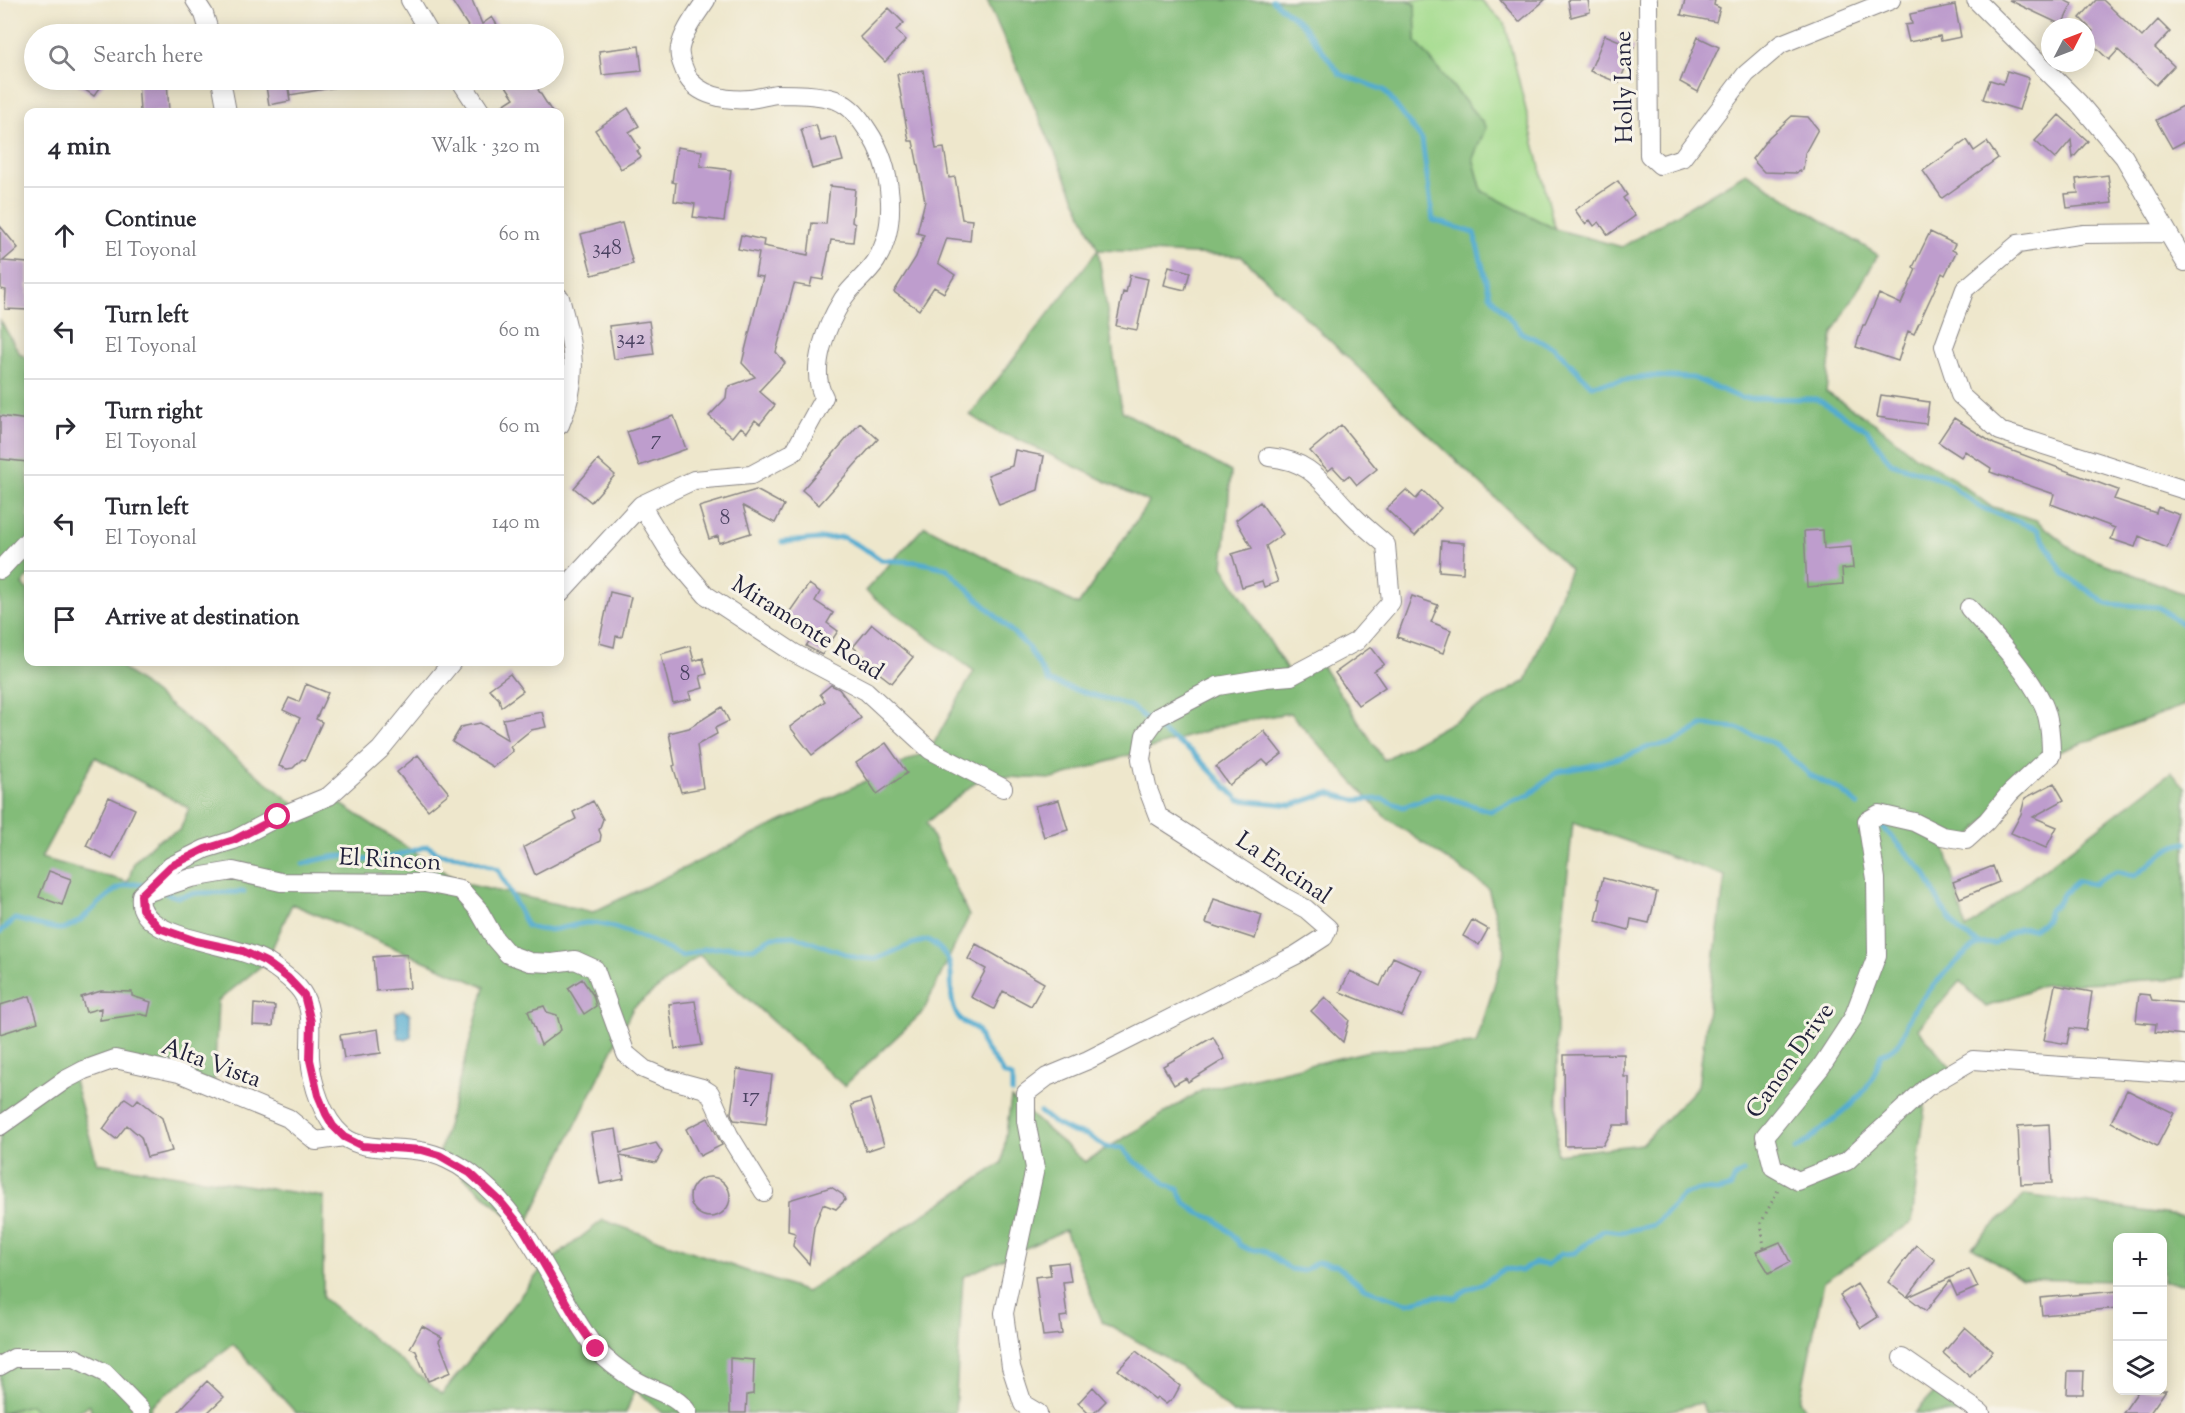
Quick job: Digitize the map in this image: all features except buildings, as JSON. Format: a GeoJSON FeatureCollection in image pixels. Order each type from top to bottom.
{"type":"FeatureCollection","features":[{"type":"Feature","properties":{"kind":"street"},"geometry":{"type":"LineString","coordinates":[[195,0],[207,24]]}},
{"type":"Feature","properties":{"kind":"street"},"geometry":{"type":"LineString","coordinates":[[410,0],[424,24]]}},
{"type":"Feature","properties":{"kind":"street"},"geometry":{"type":"LineString","coordinates":[[564,589],[641,505],[694,480],[751,476],[794,452],[824,397],[818,387],[818,374],[825,334],[844,298],[876,261],[889,228],[889,201],[882,158],[877,144],[858,116],[848,106],[819,96],[775,94],[732,100],[704,93],[689,81],[680,60],[680,48],[692,22],[706,0]]}},
{"type":"Feature","properties":{"kind":"street","name":"Holly Lane"},"geometry":{"type":"LineString","coordinates":[[1648,0],[1649,155],[1660,165],[1682,158],[1746,74],[1781,44],[1891,0]]}},
{"type":"Feature","properties":{"kind":"street"},"geometry":{"type":"LineString","coordinates":[[1976,0],[2078,102],[2124,157],[2185,262]]}},
{"type":"Feature","properties":{"kind":"street"},"geometry":{"type":"LineString","coordinates":[[223,90],[226,108]]}},
{"type":"Feature","properties":{"kind":"street"},"geometry":{"type":"LineString","coordinates":[[467,90],[478,108]]}},
{"type":"Feature","properties":{"kind":"street"},"geometry":{"type":"LineString","coordinates":[[2168,233],[2084,234],[2018,244],[1965,289],[1944,346],[1960,395],[2000,431],[2185,490]]}},
{"type":"Feature","properties":{"kind":"street"},"geometry":{"type":"LineString","coordinates":[[564,313],[574,371],[569,402],[564,415]]}},
{"type":"Feature","properties":{"kind":"street","name":"La Encinal"},"geometry":{"type":"LineString","coordinates":[[1038,1413],[1023,1404],[1011,1367],[1004,1313],[1035,1168],[1026,1121],[1026,1093],[1047,1077],[1088,1060],[1296,955],[1324,937],[1328,928],[1306,909],[1158,816],[1146,787],[1141,759],[1145,735],[1158,717],[1218,686],[1291,676],[1357,641],[1391,602],[1386,545],[1349,512],[1316,474],[1287,459],[1269,457]]}},
{"type":"Feature","properties":{"kind":"street","name":"Miramonte Road"},"geometry":{"type":"LineString","coordinates":[[641,505],[671,554],[706,595],[794,653],[866,690],[930,750],[1003,788]]}},
{"type":"Feature","properties":{"kind":"street"},"geometry":{"type":"LineString","coordinates":[[0,570],[24,544]]}},
{"type":"Feature","properties":{"kind":"street","name":"Canon Drive"},"geometry":{"type":"LineString","coordinates":[[1788,1176],[1773,1167],[1765,1136],[1821,1066],[1853,1018],[1877,955],[1876,879],[1867,821],[1879,814],[1914,822],[1942,836],[1966,840],[2010,793],[2051,755],[2052,737],[2044,705],[2009,652],[1969,608]]}},
{"type":"Feature","properties":{"kind":"street"},"geometry":{"type":"LineString","coordinates":[[449,666],[380,750],[329,796],[171,866],[141,895],[142,909],[159,928],[196,941],[243,951],[266,962],[288,978],[304,995],[311,1022],[310,1060],[318,1095],[326,1114],[344,1137],[362,1146],[422,1150],[439,1155],[470,1173],[500,1201],[524,1230],[578,1323],[596,1349],[636,1380],[675,1399],[688,1413]]}},
{"type":"Feature","properties":{"kind":"street"},"geometry":{"type":"LineString","coordinates":[[435,684],[460,666]]}},
{"type":"Feature","properties":{"kind":"street","name":"El Rincon"},"geometry":{"type":"LineString","coordinates":[[141,895],[191,878],[232,872],[281,882],[425,883],[461,890],[478,909],[495,939],[508,954],[530,962],[552,963],[575,960],[595,969],[626,1054],[644,1069],[702,1088],[710,1093],[729,1136],[764,1191]]}},
{"type":"Feature","properties":{"kind":"street","name":"Alta Vista"},"geometry":{"type":"LineString","coordinates":[[0,1126],[65,1080],[84,1070],[115,1059],[179,1073],[288,1118],[316,1141],[344,1137]]}},
{"type":"Feature","properties":{"kind":"street"},"geometry":{"type":"LineString","coordinates":[[1788,1176],[1798,1181],[1847,1161],[1927,1087],[1973,1060],[2185,1074]]}},
{"type":"Feature","properties":{"kind":"street"},"geometry":{"type":"LineString","coordinates":[[0,1366],[14,1358],[75,1358],[105,1373],[141,1410],[141,1413]]}},
{"type":"Feature","properties":{"kind":"street"},"geometry":{"type":"LineString","coordinates":[[1902,1358],[1981,1413]]}},
{"type":"Feature","properties":{"kind":"path"},"geometry":{"type":"LineString","coordinates":[[1764,1248],[1761,1223],[1772,1200],[1788,1176]]}},
{"type":"Feature","properties":{"kind":"green space"},"geometry":{"type":"Polygon","coordinates":[[[987,0],[1408,0],[1415,4],[1416,42],[1486,127],[1473,158],[1482,191],[1555,229],[1622,247],[1746,173],[1878,255],[1833,333],[1826,392],[1876,424],[1916,457],[1949,475],[1990,506],[2036,520],[2077,553],[2185,594],[2185,705],[2051,755],[1966,840],[1942,836],[1966,929],[2171,772],[2185,787],[2185,978],[2043,985],[1986,1007],[1960,981],[1918,1029],[1954,1071],[1927,1087],[1912,1222],[1824,1282],[1800,1400],[1809,1413],[1706,1413],[1701,1403],[1660,1413],[1233,1413],[1177,1364],[1102,1321],[1065,1230],[963,1277],[955,1413],[663,1413],[635,1389],[626,1413],[296,1413],[233,1344],[152,1405],[149,1413],[91,1413],[90,1405],[75,1413],[38,1413],[30,1405],[0,1413],[0,320],[20,354],[24,356],[24,582],[22,585],[24,587],[24,666],[120,666],[299,808],[329,796],[461,883],[593,912],[930,750],[974,671],[865,591],[925,526],[1078,605],[1149,502],[1013,437],[999,433],[970,415],[1098,250],[987,0]],[[1098,250],[1122,411],[1231,472],[1223,566],[1291,676],[1319,661],[1384,760],[1526,681],[1570,569],[1241,256],[1098,250]],[[1290,713],[1231,723],[1053,779],[983,776],[926,823],[969,916],[923,1012],[844,1086],[699,955],[633,1008],[524,1230],[439,1155],[485,987],[292,904],[266,962],[218,1001],[214,1087],[115,1059],[73,1077],[97,1163],[324,1197],[323,1298],[442,1394],[544,1266],[603,1220],[806,1292],[1002,1163],[1011,1098],[1085,1162],[1202,1090],[1369,1051],[1476,1044],[1505,950],[1488,888],[1384,816],[1290,713]],[[95,757],[41,858],[128,882],[134,862],[156,841],[180,830],[189,808],[95,757]],[[1573,822],[1557,980],[1557,1154],[1642,1144],[1698,1086],[1725,876],[1573,822]]]}},
{"type":"Feature","properties":{"kind":"green space"},"geometry":{"type":"Polygon","coordinates":[[[1408,0],[1481,0],[1505,24],[1555,229],[1482,191],[1473,158],[1486,127],[1416,42],[1415,4],[1408,0]]]}},
{"type":"Feature","properties":{"kind":"green space"},"geometry":{"type":"Polygon","coordinates":[[[2025,1195],[2185,1217],[2185,1283],[2167,1282],[2167,1233],[2113,1233],[2113,1281],[2022,1279],[1972,1247],[2025,1195]]]}},
{"type":"Feature","properties":{"kind":"green space"},"geometry":{"type":"Polygon","coordinates":[[[1941,1385],[1981,1413],[1915,1413],[1941,1385]]]}},
{"type":"Feature","properties":{"kind":"green space"},"geometry":{"type":"Polygon","coordinates":[[[30,1405],[38,1413],[3,1413],[30,1405]]]}},
{"type":"Feature","properties":{"kind":"water"},"geometry":{"type":"Polygon","coordinates":[[[403,1010],[410,1014],[411,1037],[406,1040],[399,1038],[397,1032],[396,1013],[403,1010]]]}},
{"type":"Feature","properties":{"kind":"waterway"},"geometry":{"type":"LineString","coordinates":[[1272,0],[1302,24],[1340,74],[1384,90],[1422,140],[1433,220],[1474,233],[1490,295],[1522,333],[1554,347],[1591,385],[1651,376],[1693,378],[1741,398],[1817,399],[1867,430],[1891,463],[1943,480],[1980,507],[2037,529],[2063,573],[2107,604],[2159,607],[2185,626]]}},
{"type":"Feature","properties":{"kind":"waterway"},"geometry":{"type":"LineString","coordinates":[[782,542],[843,537],[881,560],[918,562],[946,568],[1027,646],[1049,682],[1130,706],[1162,732],[1192,752],[1239,800],[1292,805],[1329,793],[1354,800],[1382,799],[1403,807],[1437,794],[1490,811],[1529,795],[1557,772],[1629,755],[1651,746],[1671,744],[1704,725],[1737,728],[1775,744],[1810,775],[1842,791],[1858,805]]}},
{"type":"Feature","properties":{"kind":"waterway"},"geometry":{"type":"LineString","coordinates":[[1879,823],[1925,873],[1942,908],[1960,932],[1980,944]]}},
{"type":"Feature","properties":{"kind":"waterway"},"geometry":{"type":"LineString","coordinates":[[1795,1150],[1848,1108],[1864,1091],[1881,1055],[1901,1040],[1915,1008],[1956,962],[1974,947],[1981,944],[1995,944],[2017,930],[2033,929],[2046,920],[2049,910],[2078,881],[2093,884],[2116,871],[2134,876],[2170,848],[2185,843]]}},
{"type":"Feature","properties":{"kind":"waterway"},"geometry":{"type":"LineString","coordinates":[[303,864],[339,856],[367,860],[383,858],[427,846],[440,854],[459,856],[498,869],[527,926],[550,930],[597,923],[635,935],[682,956],[704,949],[753,948],[773,937],[794,936],[858,958],[876,959],[928,940],[947,958],[950,967],[953,1006],[958,1017],[977,1030],[982,1043],[1003,1074],[1012,1077],[1012,1092]]}},
{"type":"Feature","properties":{"kind":"waterway"},"geometry":{"type":"LineString","coordinates":[[0,932],[15,919],[61,929],[82,919],[111,893],[122,887],[133,884],[145,886]]}},
{"type":"Feature","properties":{"kind":"waterway"},"geometry":{"type":"LineString","coordinates":[[165,893],[177,897],[197,893],[244,892]]}},
{"type":"Feature","properties":{"kind":"waterway"},"geometry":{"type":"LineString","coordinates":[[1040,1112],[1054,1123],[1072,1132],[1087,1135],[1106,1147],[1122,1148],[1135,1162],[1158,1176],[1165,1184],[1178,1189],[1185,1203],[1199,1213],[1215,1219],[1231,1233],[1240,1245],[1250,1250],[1263,1250],[1290,1269],[1304,1271],[1317,1262],[1336,1265],[1364,1288],[1407,1303],[1436,1296],[1456,1298],[1503,1270],[1521,1271],[1534,1263],[1547,1265],[1561,1254],[1574,1253],[1604,1230],[1622,1232],[1654,1225],[1684,1195],[1698,1190],[1718,1191],[1731,1187],[1735,1177],[1743,1172]]}},
{"type":"Feature","properties":{"kind":"route"},"geometry":{"type":"LineString","coordinates":[[278,817],[234,840],[205,849],[171,866],[141,895],[142,909],[159,928],[196,941],[243,951],[266,962],[288,978],[304,995],[311,1022],[310,1060],[318,1095],[333,1126],[344,1137],[362,1146],[422,1150],[439,1155],[470,1173],[500,1201],[524,1230],[578,1323],[596,1349]]}}]}
